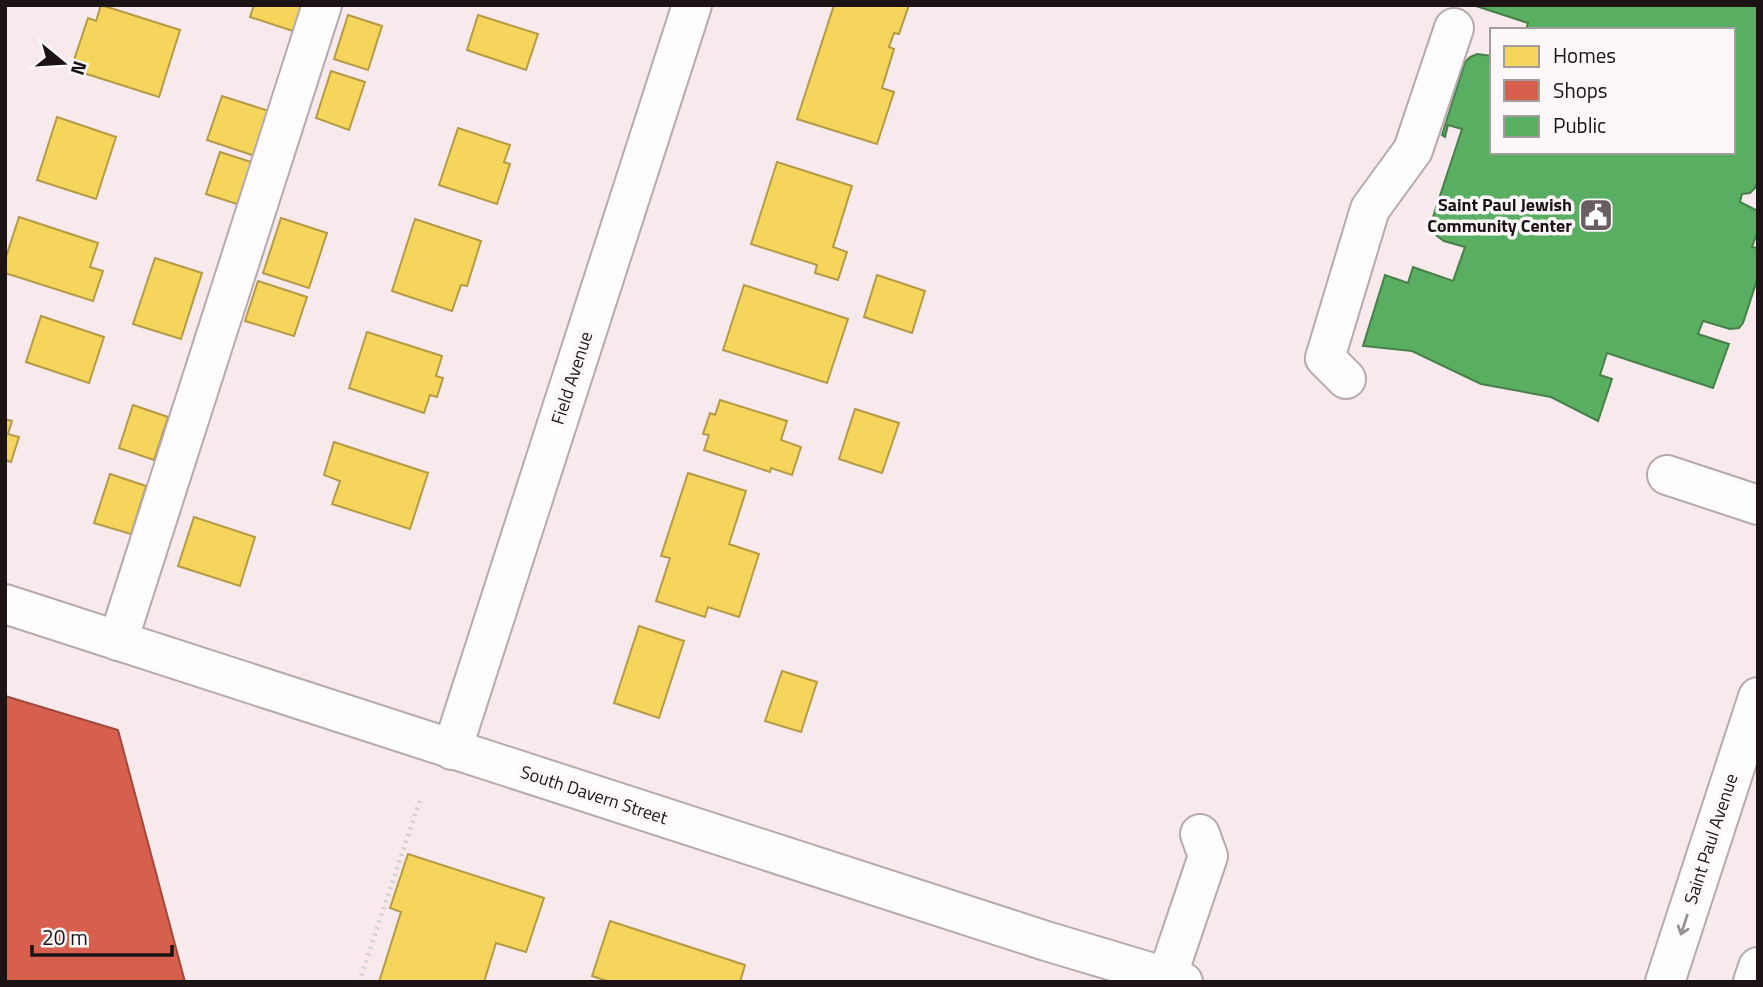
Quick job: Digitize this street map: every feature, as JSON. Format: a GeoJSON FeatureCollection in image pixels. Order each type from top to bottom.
{"type":"FeatureCollection","features":[{"type":"Feature","properties":{"kind":"street"},"geometry":{"type":"LineString","coordinates":[[118,640],[322,5]]}},
{"type":"Feature","properties":{"kind":"street","name":"Field Avenue"},"geometry":{"type":"LineString","coordinates":[[452,750],[692,5]]}},
{"type":"Feature","properties":{"kind":"street"},"geometry":{"type":"LineString","coordinates":[[1346,379],[1325,358],[1366,221],[1370,209],[1413,150],[1454,28]]}},
{"type":"Feature","properties":{"kind":"street"},"geometry":{"type":"LineString","coordinates":[[1667,475],[1758,505]]}},
{"type":"Feature","properties":{"kind":"street","name":"South Davern Street"},"geometry":{"type":"LineString","coordinates":[[5,604],[1046,942],[1175,979]]}},
{"type":"Feature","properties":{"kind":"street","name":"Saint Paul Avenue"},"geometry":{"type":"LineString","coordinates":[[1665,982],[1758,697]]}},
{"type":"Feature","properties":{"kind":"street"},"geometry":{"type":"LineString","coordinates":[[1175,979],[1208,856],[1200,834]]}},
{"type":"Feature","properties":{"kind":"street"},"geometry":{"type":"LineString","coordinates":[[1753,982],[1758,967]]}},
{"type":"Feature","properties":{"kind":"path"},"geometry":{"type":"LineString","coordinates":[[359,982],[420,800]]}},
{"type":"Feature","properties":{"kind":"building: Homes"},"geometry":{"type":"Polygon","coordinates":[[[101,5],[180,30],[159,97],[71,69],[88,18],[96,21],[101,5]]]}},
{"type":"Feature","properties":{"kind":"building: Homes"},"geometry":{"type":"Polygon","coordinates":[[[254,5],[302,5],[293,31],[250,17],[254,5]]]}},
{"type":"Feature","properties":{"kind":"building: Homes"},"geometry":{"type":"Polygon","coordinates":[[[834,5],[909,5],[899,34],[894,33],[889,47],[894,49],[882,88],[894,92],[877,144],[797,119],[834,5]]]}},
{"type":"Feature","properties":{"kind":"building: Homes"},"geometry":{"type":"Polygon","coordinates":[[[348,15],[382,26],[368,70],[334,59],[348,15]]]}},
{"type":"Feature","properties":{"kind":"building: Homes"},"geometry":{"type":"Polygon","coordinates":[[[478,15],[538,34],[526,70],[467,50],[478,15]]]}},
{"type":"Feature","properties":{"kind":"building: Homes"},"geometry":{"type":"Polygon","coordinates":[[[331,71],[365,82],[349,130],[316,118],[331,71]]]}},
{"type":"Feature","properties":{"kind":"building: Homes"},"geometry":{"type":"Polygon","coordinates":[[[222,96],[269,111],[255,156],[207,140],[222,96]]]}},
{"type":"Feature","properties":{"kind":"building: Homes"},"geometry":{"type":"Polygon","coordinates":[[[57,117],[116,137],[96,199],[37,180],[57,117]]]}},
{"type":"Feature","properties":{"kind":"building: Homes"},"geometry":{"type":"Polygon","coordinates":[[[458,128],[510,145],[504,162],[510,164],[497,204],[439,185],[458,128]]]}},
{"type":"Feature","properties":{"kind":"building: Homes"},"geometry":{"type":"Polygon","coordinates":[[[220,152],[254,163],[240,205],[206,194],[220,152]]]}},
{"type":"Feature","properties":{"kind":"building: Homes"},"geometry":{"type":"Polygon","coordinates":[[[777,162],[852,186],[833,247],[847,252],[838,280],[815,273],[817,265],[751,244],[777,162]]]}},
{"type":"Feature","properties":{"kind":"building: Homes"},"geometry":{"type":"Polygon","coordinates":[[[19,217],[98,243],[90,267],[103,271],[93,301],[5,273],[5,260],[19,217]]]}},
{"type":"Feature","properties":{"kind":"building: Homes"},"geometry":{"type":"Polygon","coordinates":[[[281,218],[327,233],[309,288],[263,273],[281,218]]]}},
{"type":"Feature","properties":{"kind":"building: Homes"},"geometry":{"type":"Polygon","coordinates":[[[415,219],[481,241],[467,286],[461,285],[452,311],[392,291],[415,219]]]}},
{"type":"Feature","properties":{"kind":"building: Homes"},"geometry":{"type":"Polygon","coordinates":[[[155,258],[202,273],[181,339],[133,324],[155,258]]]}},
{"type":"Feature","properties":{"kind":"building: Homes"},"geometry":{"type":"Polygon","coordinates":[[[877,275],[925,291],[912,333],[864,317],[877,275]]]}},
{"type":"Feature","properties":{"kind":"building: Homes"},"geometry":{"type":"Polygon","coordinates":[[[258,281],[307,297],[294,336],[245,321],[258,281]]]}},
{"type":"Feature","properties":{"kind":"building: Homes"},"geometry":{"type":"Polygon","coordinates":[[[744,285],[848,319],[827,383],[723,350],[744,285]]]}},
{"type":"Feature","properties":{"kind":"building: Homes"},"geometry":{"type":"Polygon","coordinates":[[[41,316],[104,337],[89,383],[26,362],[41,316]]]}},
{"type":"Feature","properties":{"kind":"building: Homes"},"geometry":{"type":"Polygon","coordinates":[[[367,332],[442,356],[436,376],[443,378],[437,397],[430,395],[424,413],[349,388],[367,332]]]}},
{"type":"Feature","properties":{"kind":"building: Homes"},"geometry":{"type":"Polygon","coordinates":[[[720,400],[787,421],[781,440],[801,447],[792,475],[771,468],[770,472],[704,450],[709,435],[703,434],[710,413],[715,415],[720,400]]]}},
{"type":"Feature","properties":{"kind":"building: Homes"},"geometry":{"type":"Polygon","coordinates":[[[133,405],[168,417],[154,460],[119,448],[133,405]]]}},
{"type":"Feature","properties":{"kind":"building: Homes"},"geometry":{"type":"Polygon","coordinates":[[[855,409],[899,423],[882,473],[839,459],[855,409]]]}},
{"type":"Feature","properties":{"kind":"building: Homes"},"geometry":{"type":"Polygon","coordinates":[[[5,419],[12,421],[8,434],[19,437],[11,462],[5,460],[5,419]]]}},
{"type":"Feature","properties":{"kind":"building: Homes"},"geometry":{"type":"Polygon","coordinates":[[[334,442],[428,473],[410,529],[332,504],[340,481],[324,475],[334,442]]]}},
{"type":"Feature","properties":{"kind":"building: Homes"},"geometry":{"type":"Polygon","coordinates":[[[688,473],[746,491],[729,544],[759,554],[739,617],[708,607],[705,617],[656,601],[670,558],[661,556],[688,473]]]}},
{"type":"Feature","properties":{"kind":"building: Homes"},"geometry":{"type":"Polygon","coordinates":[[[110,474],[146,486],[131,534],[94,523],[110,474]]]}},
{"type":"Feature","properties":{"kind":"building: Homes"},"geometry":{"type":"Polygon","coordinates":[[[194,517],[255,537],[240,586],[178,566],[194,517]]]}},
{"type":"Feature","properties":{"kind":"building: Homes"},"geometry":{"type":"Polygon","coordinates":[[[639,626],[684,641],[659,718],[614,703],[639,626]]]}},
{"type":"Feature","properties":{"kind":"building: Homes"},"geometry":{"type":"Polygon","coordinates":[[[782,671],[817,682],[801,732],[765,721],[782,671]]]}},
{"type":"Feature","properties":{"kind":"building: Homes"},"geometry":{"type":"Polygon","coordinates":[[[408,854],[544,898],[526,952],[496,943],[484,982],[379,982],[401,912],[390,908],[408,854]]]}},
{"type":"Feature","properties":{"kind":"building: Homes"},"geometry":{"type":"Polygon","coordinates":[[[610,921],[745,965],[740,982],[610,982],[592,976],[610,921]]]}},
{"type":"Feature","properties":{"kind":"building: Shops"},"geometry":{"type":"Polygon","coordinates":[[[5,696],[118,730],[185,982],[5,982],[5,696]]]}},
{"type":"Feature","properties":{"kind":"building: Public","name":"Saint Paul Jewish Community Center"},"geometry":{"type":"Polygon","coordinates":[[[1473,5],[1758,5],[1758,179],[1750,193],[1742,194],[1740,202],[1758,211],[1758,230],[1752,247],[1758,248],[1758,277],[1739,328],[1730,329],[1703,321],[1698,334],[1729,344],[1713,388],[1607,353],[1600,375],[1612,379],[1598,421],[1551,397],[1481,384],[1412,351],[1363,346],[1385,275],[1408,283],[1413,267],[1453,281],[1465,247],[1437,236],[1432,229],[1432,220],[1462,129],[1448,125],[1445,137],[1442,135],[1465,62],[1470,57],[1477,54],[1490,56],[1490,154],[1735,154],[1735,28],[1527,28],[1528,23],[1473,5]]]}},
{"type":"Feature","properties":{"kind":"place","name":"Saint Paul Jewish Community Center"},"geometry":{"type":"Point","coordinates":[1596,215]}}]}
